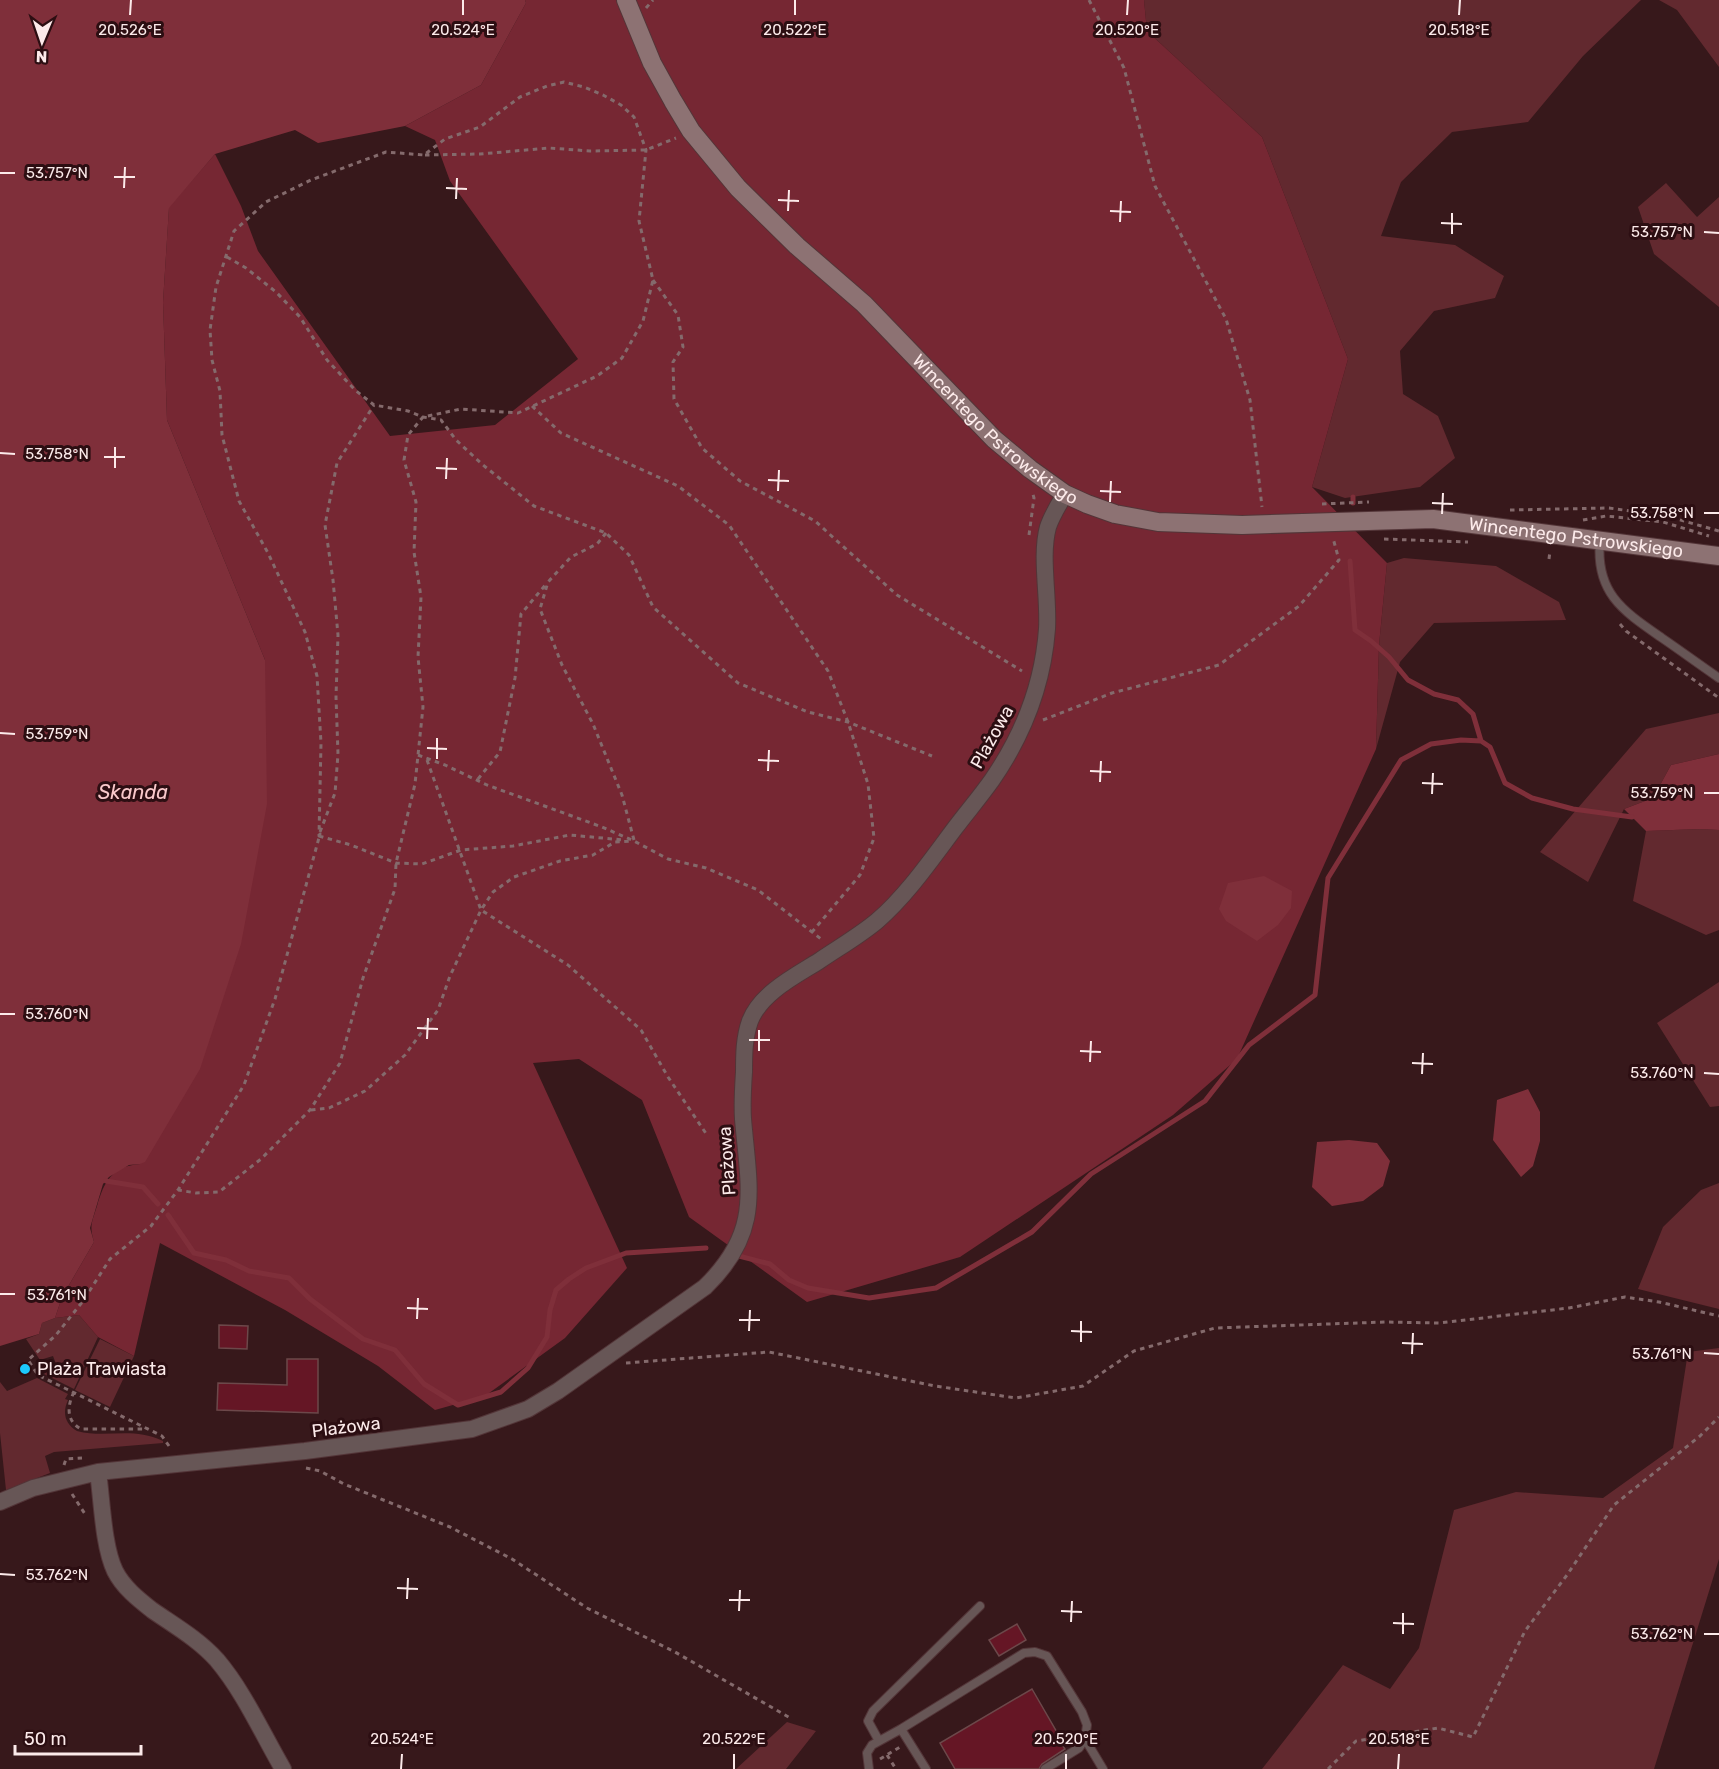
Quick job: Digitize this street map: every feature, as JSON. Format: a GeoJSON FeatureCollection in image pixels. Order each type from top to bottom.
{"type":"FeatureCollection","features":[{"type":"Feature","properties":{"kind":"street","name":"Wincentego Pstrowskiego"},"geometry":{"type":"LineString","coordinates":[[626,0],[652,63],[692,131],[746,196],[797,246],[864,304],[994,439],[1065,494],[1115,514],[1158,522],[1264,524],[1433,519],[1719,556]]}},
{"type":"Feature","properties":{"kind":"street","name":"Plażowa"},"geometry":{"type":"LineString","coordinates":[[0,1502],[33,1488],[98,1472],[305,1451],[472,1429],[528,1409],[558,1391],[705,1287],[722,1270],[734,1251],[745,1222],[750,1190],[743,1115],[745,1044],[751,1020],[776,989],[876,921],[920,874],[1007,756],[1024,725],[1039,679],[1047,630],[1044,547],[1048,527],[1065,494]]}},
{"type":"Feature","properties":{"kind":"street"},"geometry":{"type":"LineString","coordinates":[[98,1472],[108,1548],[114,1570],[123,1585],[153,1611],[201,1644],[231,1677],[283,1769]]}},
{"type":"Feature","properties":{"kind":"lane"},"geometry":{"type":"LineString","coordinates":[[1600,540],[1599,564],[1604,582],[1613,599],[1628,615],[1719,678]]}},
{"type":"Feature","properties":{"kind":"lane"},"geometry":{"type":"LineString","coordinates":[[879,1741],[868,1721],[873,1711],[980,1606]]}},
{"type":"Feature","properties":{"kind":"lane"},"geometry":{"type":"LineString","coordinates":[[868,1768],[867,1753],[872,1745],[1024,1653],[1035,1652],[1047,1656],[1082,1712],[1087,1725],[1085,1739],[1079,1748],[1045,1769]]}},
{"type":"Feature","properties":{"kind":"lane"},"geometry":{"type":"LineString","coordinates":[[901,1729],[926,1769]]}},
{"type":"Feature","properties":{"kind":"lane"},"geometry":{"type":"LineString","coordinates":[[1085,1739],[1103,1769]]}},
{"type":"Feature","properties":{"kind":"path"},"geometry":{"type":"LineString","coordinates":[[1089,0],[1124,68],[1155,186],[1226,319],[1250,400],[1264,524]]}},
{"type":"Feature","properties":{"kind":"path"},"geometry":{"type":"LineString","coordinates":[[424,155],[446,139],[480,127],[520,98],[547,86],[564,82],[603,94],[628,111],[634,117],[646,150],[639,221],[653,280],[678,315],[683,347],[673,362],[674,399],[702,448],[740,481],[814,521],[897,595],[1022,671]]}},
{"type":"Feature","properties":{"kind":"path"},"geometry":{"type":"LineString","coordinates":[[319,835],[321,743],[317,676],[305,632],[268,554],[239,501],[222,435],[220,391],[212,360],[210,330],[216,287],[234,231],[266,202],[311,180],[386,152],[424,155],[480,154],[549,148],[590,151],[646,150],[692,131]]}},
{"type":"Feature","properties":{"kind":"path"},"geometry":{"type":"LineString","coordinates":[[226,256],[246,268],[276,292],[300,317],[327,360],[374,405],[441,420],[456,440],[483,465],[534,506],[606,533],[629,555],[653,607],[738,683],[808,712],[848,722],[932,756]]}},
{"type":"Feature","properties":{"kind":"path"},"geometry":{"type":"LineString","coordinates":[[178,1190],[196,1193],[219,1192],[261,1159],[310,1110],[340,1062],[363,978],[395,889],[396,863],[414,784],[423,707],[418,657],[420,597],[414,552],[416,502],[404,460],[408,435],[423,417],[461,409],[519,413],[597,376],[622,358],[643,321],[653,280]]}},
{"type":"Feature","properties":{"kind":"path"},"geometry":{"type":"LineString","coordinates":[[169,1446],[162,1436],[38,1376],[28,1360],[56,1335],[110,1259],[151,1226],[178,1190],[244,1085],[275,999],[319,835],[335,793],[338,754],[336,697],[338,635],[325,525],[337,463],[374,405]]}},
{"type":"Feature","properties":{"kind":"path"},"geometry":{"type":"LineString","coordinates":[[532,406],[561,433],[678,486],[729,525],[828,671],[848,722],[868,784],[874,838],[860,875],[812,932]]}},
{"type":"Feature","properties":{"kind":"path"},"geometry":{"type":"LineString","coordinates":[[1029,540],[1029,523],[1034,498],[1033,492],[1022,483],[1030,469]]}},
{"type":"Feature","properties":{"kind":"path"},"geometry":{"type":"LineString","coordinates":[[477,780],[500,752],[515,678],[521,614],[571,557],[597,544],[606,533]]}},
{"type":"Feature","properties":{"kind":"path"},"geometry":{"type":"LineString","coordinates":[[1024,725],[1112,693],[1219,665],[1299,606],[1339,560],[1332,536],[1343,537]]}},
{"type":"Feature","properties":{"kind":"path"},"geometry":{"type":"LineString","coordinates":[[1378,539],[1472,543]]}},
{"type":"Feature","properties":{"kind":"path"},"geometry":{"type":"LineString","coordinates":[[1550,553],[1560,554]]}},
{"type":"Feature","properties":{"kind":"path"},"geometry":{"type":"LineString","coordinates":[[548,582],[540,609],[562,665],[597,734],[622,795],[634,841]]}},
{"type":"Feature","properties":{"kind":"path"},"geometry":{"type":"LineString","coordinates":[[418,755],[634,841],[668,859],[706,868],[758,890],[819,937],[832,952]]}},
{"type":"Feature","properties":{"kind":"path"},"geometry":{"type":"LineString","coordinates":[[427,760],[481,910],[568,965],[641,1030],[668,1077],[707,1135]]}},
{"type":"Feature","properties":{"kind":"path"},"geometry":{"type":"LineString","coordinates":[[319,835],[396,863],[422,864],[461,850],[513,846],[570,835],[634,841]]}},
{"type":"Feature","properties":{"kind":"path"},"geometry":{"type":"LineString","coordinates":[[310,1110],[329,1108],[365,1090],[405,1055],[438,1010],[450,976],[481,910],[494,892],[514,877],[560,861],[593,855],[615,842],[634,841]]}},
{"type":"Feature","properties":{"kind":"path"},"geometry":{"type":"LineString","coordinates":[[626,1363],[769,1352],[935,1386],[1016,1398],[1083,1386],[1134,1351],[1215,1328],[1384,1322],[1439,1323],[1569,1308],[1625,1297],[1659,1302],[1719,1316]]}},
{"type":"Feature","properties":{"kind":"path"},"geometry":{"type":"LineString","coordinates":[[74,1392],[69,1403],[69,1412],[74,1425],[81,1429],[146,1428]]}},
{"type":"Feature","properties":{"kind":"path"},"geometry":{"type":"LineString","coordinates":[[1328,1769],[1356,1741],[1438,1728],[1473,1737],[1525,1631],[1567,1575],[1614,1505],[1700,1436],[1719,1417]]}},
{"type":"Feature","properties":{"kind":"path"},"geometry":{"type":"LineString","coordinates":[[86,1458],[66,1459],[63,1466],[74,1499],[88,1518]]}},
{"type":"Feature","properties":{"kind":"path"},"geometry":{"type":"LineString","coordinates":[[305,1468],[320,1471],[344,1484],[450,1527],[513,1559],[587,1608],[675,1653],[792,1719]]}},
{"type":"Feature","properties":{"kind":"path"},"geometry":{"type":"LineString","coordinates":[[879,1741],[896,1769]]}},
{"type":"Feature","properties":{"kind":"path"},"geometry":{"type":"LineString","coordinates":[[868,1768],[909,1741]]}},
{"type":"Feature","properties":{"kind":"shaded area"},"geometry":{"type":"Polygon","coordinates":[[[525,0],[1144,0],[1147,31],[1262,137],[1348,359],[1312,487],[1387,563],[1379,645],[1376,749],[1237,1059],[1173,1115],[960,1257],[807,1302],[689,1217],[642,1100],[579,1059],[533,1063],[627,1268],[565,1338],[485,1396],[435,1410],[378,1366],[285,1310],[160,1243],[134,1356],[98,1337],[79,1315],[55,1318],[62,1297],[94,1242],[92,1224],[106,1183],[122,1168],[140,1164],[265,660],[167,420],[163,302],[169,207],[215,154],[241,206],[258,251],[390,436],[495,425],[578,359],[450,181],[435,140],[405,126],[481,85],[526,3],[525,0]]]}},
{"type":"Feature","properties":{"kind":"shaded area"},"geometry":{"type":"Polygon","coordinates":[[[1144,0],[1641,0],[1583,56],[1528,122],[1452,132],[1401,182],[1381,236],[1455,245],[1504,276],[1495,298],[1434,311],[1400,351],[1403,394],[1438,416],[1455,458],[1420,487],[1345,498],[1312,487],[1348,359],[1262,137],[1147,31],[1144,0]]]}},
{"type":"Feature","properties":{"kind":"shaded area"},"geometry":{"type":"Polygon","coordinates":[[[1659,0],[1719,0],[1719,67],[1677,10],[1659,0]]]}},
{"type":"Feature","properties":{"kind":"shaded area"},"geometry":{"type":"Polygon","coordinates":[[[1666,183],[1697,217],[1719,197],[1719,307],[1654,254],[1638,207],[1666,183]]]}},
{"type":"Feature","properties":{"kind":"shaded area"},"geometry":{"type":"Polygon","coordinates":[[[1404,558],[1496,566],[1559,602],[1566,620],[1434,623],[1400,662],[1376,749],[1379,645],[1387,563],[1404,558]]]}},
{"type":"Feature","properties":{"kind":"shaded area"},"geometry":{"type":"Polygon","coordinates":[[[1719,713],[1719,754],[1671,765],[1653,798],[1624,809],[1588,882],[1540,852],[1646,729],[1719,713]]]}},
{"type":"Feature","properties":{"kind":"shaded area"},"geometry":{"type":"Polygon","coordinates":[[[1719,830],[1719,930],[1706,935],[1633,901],[1646,831],[1719,830]]]}},
{"type":"Feature","properties":{"kind":"shaded area"},"geometry":{"type":"Polygon","coordinates":[[[1719,982],[1719,1106],[1710,1107],[1657,1023],[1719,982]]]}},
{"type":"Feature","properties":{"kind":"shaded area"},"geometry":{"type":"Polygon","coordinates":[[[1719,1183],[1719,1309],[1638,1289],[1663,1227],[1701,1190],[1719,1183]]]}},
{"type":"Feature","properties":{"kind":"shaded area"},"geometry":{"type":"Polygon","coordinates":[[[79,1315],[98,1337],[74,1389],[44,1374],[56,1364],[53,1356],[40,1360],[26,1339],[39,1334],[42,1323],[55,1318],[79,1315]]]}},
{"type":"Feature","properties":{"kind":"shaded area"},"geometry":{"type":"Polygon","coordinates":[[[100,1339],[134,1356],[110,1407],[75,1390],[100,1339]]]}},
{"type":"Feature","properties":{"kind":"shaded area"},"geometry":{"type":"Polygon","coordinates":[[[1719,1348],[1719,1559],[1654,1769],[1262,1769],[1343,1665],[1390,1689],[1419,1648],[1454,1510],[1516,1492],[1603,1498],[1673,1448],[1688,1352],[1719,1348]]]}},
{"type":"Feature","properties":{"kind":"shaded area"},"geometry":{"type":"Polygon","coordinates":[[[37,1378],[68,1394],[65,1399],[68,1400],[65,1409],[66,1418],[77,1431],[99,1434],[140,1434],[163,1441],[163,1443],[54,1452],[45,1456],[50,1473],[6,1490],[0,1433],[0,1382],[7,1391],[37,1378]]]}},
{"type":"Feature","properties":{"kind":"shaded area"},"geometry":{"type":"Polygon","coordinates":[[[787,1722],[816,1731],[786,1769],[736,1769],[787,1722]]]}},
{"type":"Feature","properties":{"kind":"water","name":"Skanda"},"geometry":{"type":"Polygon","coordinates":[[[0,0],[525,0],[526,3],[481,85],[405,126],[318,143],[295,130],[215,154],[169,208],[163,302],[167,420],[265,660],[267,804],[241,944],[200,1069],[145,1162],[129,1165],[109,1177],[103,1184],[90,1228],[94,1242],[62,1297],[55,1318],[42,1323],[39,1334],[0,1346],[0,0]]]}},
{"type":"Feature","properties":{"kind":"water"},"geometry":{"type":"Polygon","coordinates":[[[1719,754],[1719,830],[1646,831],[1624,809],[1653,798],[1671,765],[1719,754]]]}},
{"type":"Feature","properties":{"kind":"water"},"geometry":{"type":"Polygon","coordinates":[[[1264,876],[1292,891],[1291,908],[1278,925],[1257,941],[1226,921],[1219,909],[1228,883],[1264,876]]]}},
{"type":"Feature","properties":{"kind":"water"},"geometry":{"type":"Polygon","coordinates":[[[1528,1089],[1540,1112],[1540,1141],[1533,1166],[1521,1177],[1493,1140],[1497,1100],[1528,1089]]]}},
{"type":"Feature","properties":{"kind":"water"},"geometry":{"type":"Polygon","coordinates":[[[1349,1140],[1377,1143],[1390,1161],[1383,1186],[1363,1201],[1332,1206],[1312,1187],[1317,1142],[1349,1140]]]}},
{"type":"Feature","properties":{"kind":"building"},"geometry":{"type":"Polygon","coordinates":[[[219,1325],[248,1326],[247,1349],[219,1348],[219,1325]]]}},
{"type":"Feature","properties":{"kind":"building"},"geometry":{"type":"Polygon","coordinates":[[[287,1359],[318,1359],[318,1413],[217,1410],[218,1383],[287,1385],[287,1359]]]}},
{"type":"Feature","properties":{"kind":"building"},"geometry":{"type":"Polygon","coordinates":[[[1017,1624],[1026,1640],[999,1656],[989,1640],[1017,1624]]]}},
{"type":"Feature","properties":{"kind":"building"},"geometry":{"type":"Polygon","coordinates":[[[1032,1689],[1065,1749],[1042,1764],[1039,1769],[955,1769],[940,1743],[1032,1689]]]}},
{"type":"Feature","properties":{"kind":"waterway"},"geometry":{"type":"LineString","coordinates":[[1353,497],[1353,503]]}},
{"type":"Feature","properties":{"kind":"waterway"},"geometry":{"type":"LineString","coordinates":[[1350,561],[1355,630],[1389,657],[1408,680],[1434,694],[1458,700],[1473,714],[1481,741]]}},
{"type":"Feature","properties":{"kind":"waterway"},"geometry":{"type":"LineString","coordinates":[[735,1255],[770,1264],[789,1280],[808,1288],[869,1298],[936,1288],[1032,1232],[1091,1174],[1205,1101],[1249,1045],[1315,995],[1328,878],[1401,760],[1431,744],[1461,740],[1481,741],[1490,747],[1505,783],[1532,798],[1573,809],[1632,817]]}},
{"type":"Feature","properties":{"kind":"waterway"},"geometry":{"type":"LineString","coordinates":[[106,1181],[143,1187],[158,1204]]}},
{"type":"Feature","properties":{"kind":"waterway"},"geometry":{"type":"LineString","coordinates":[[168,1215],[194,1253],[226,1260],[249,1271],[289,1278],[310,1299],[363,1339],[395,1350],[424,1384],[458,1405],[501,1392],[528,1368],[547,1337],[550,1310],[556,1290],[586,1268],[626,1253],[706,1248]]}},
{"type":"Feature","properties":{"kind":"place","name":"Plaża Trawiasta"},"geometry":{"type":"Point","coordinates":[25,1369]}}]}
